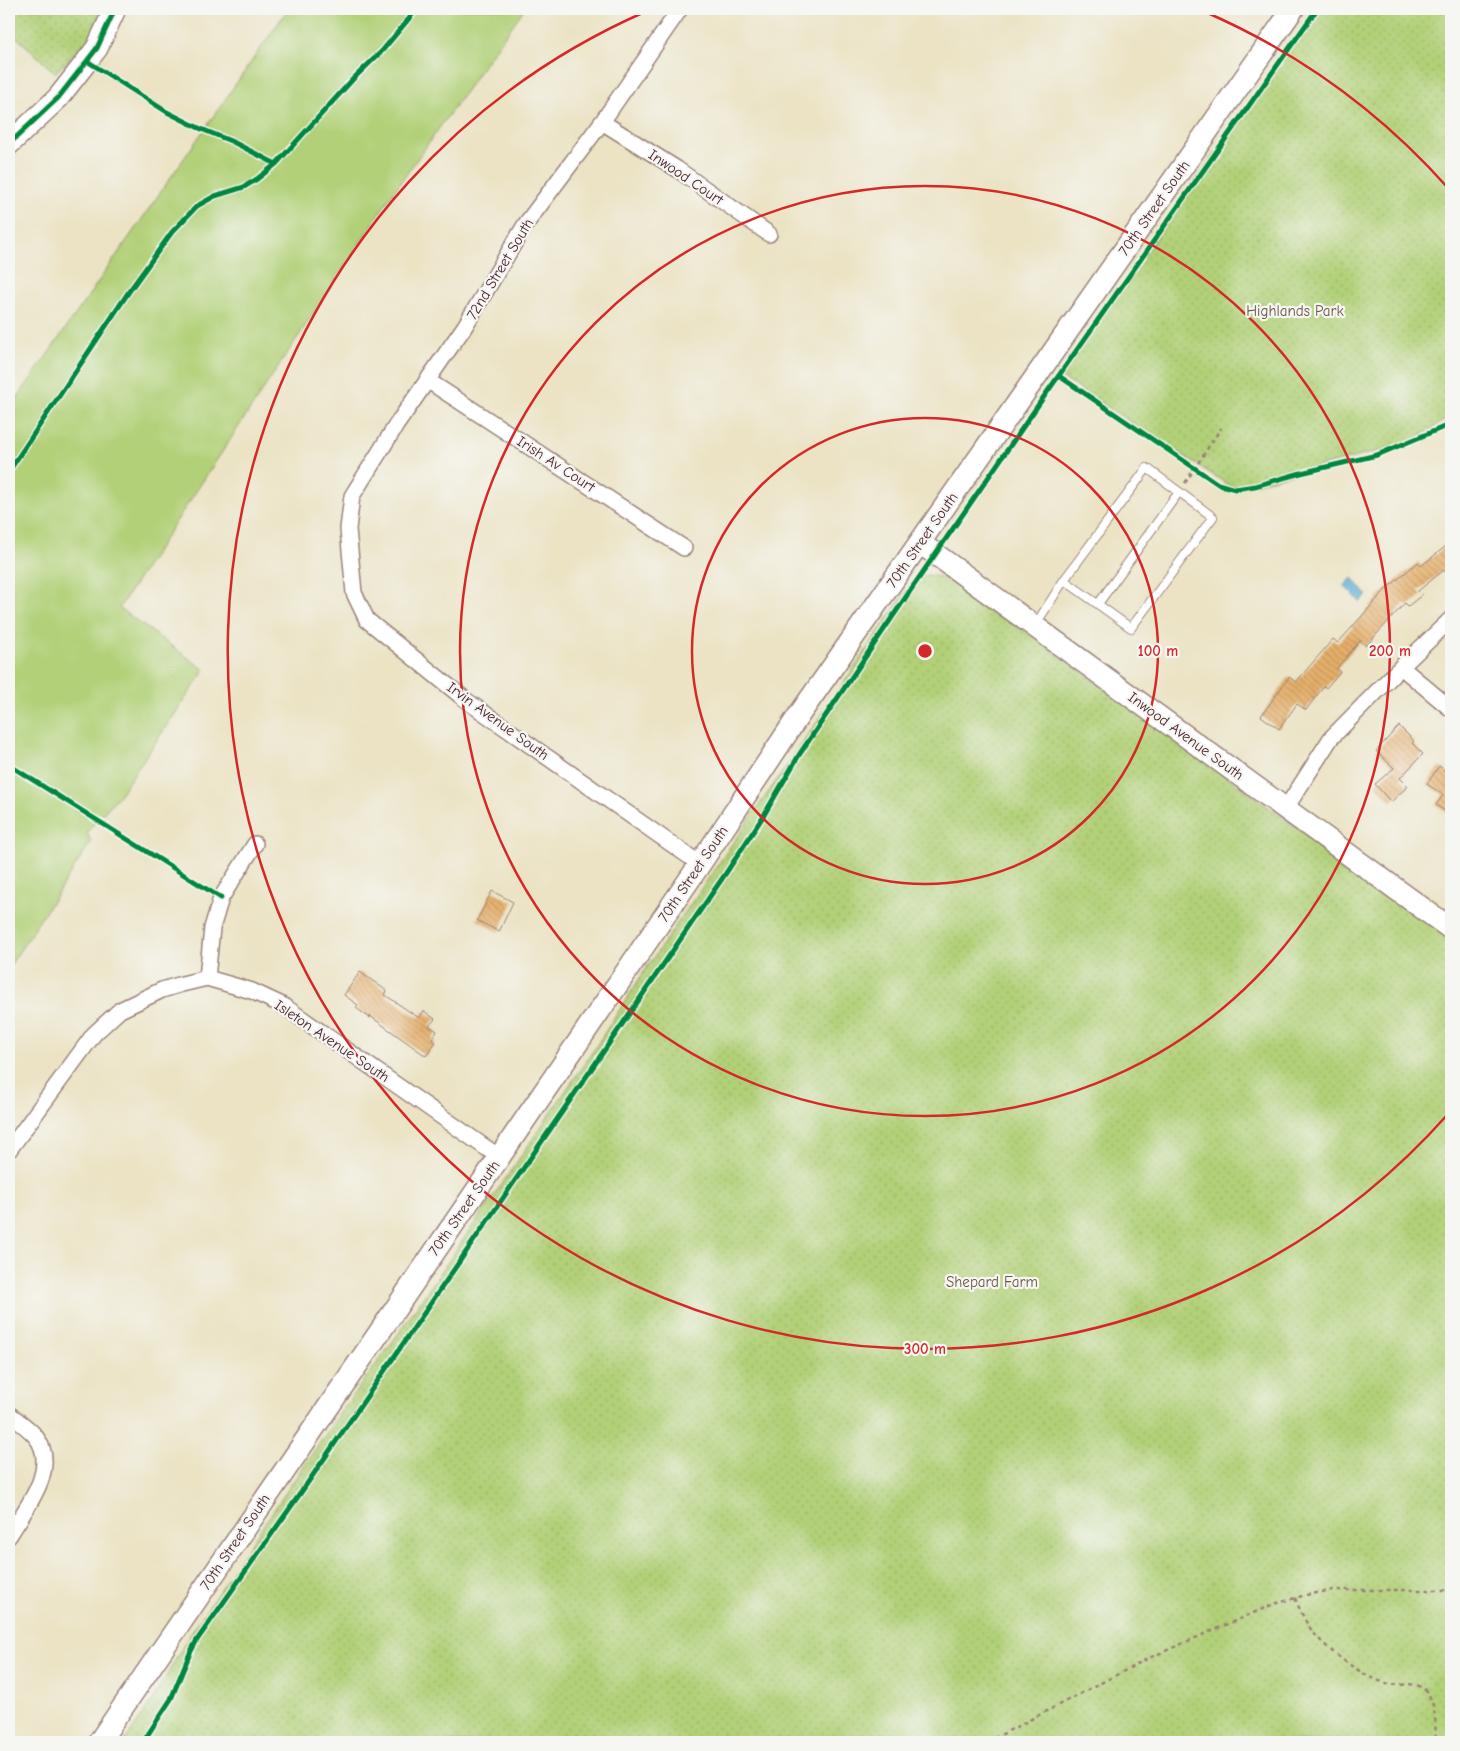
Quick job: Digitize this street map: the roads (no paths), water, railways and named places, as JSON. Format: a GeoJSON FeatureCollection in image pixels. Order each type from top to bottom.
{"type":"FeatureCollection","features":[{"type":"Feature","properties":{"kind":"main road"},"geometry":{"type":"LineString","coordinates":[[9,144],[58,98],[97,48],[115,9]]}},
{"type":"Feature","properties":{"kind":"main road","name":"70th Street South"},"geometry":{"type":"LineString","coordinates":[[99,1742],[700,864],[799,715],[1293,9]]}},
{"type":"Feature","properties":{"kind":"main road","name":"Inwood Avenue South"},"geometry":{"type":"LineString","coordinates":[[920,543],[1451,929]]}},
{"type":"Feature","properties":{"kind":"street","name":"72nd Street South"},"geometry":{"type":"LineString","coordinates":[[349,541],[348,529],[352,496],[396,424],[465,326],[525,225],[602,122],[680,9]]}},
{"type":"Feature","properties":{"kind":"street","name":"Inwood Court"},"geometry":{"type":"LineString","coordinates":[[602,122],[677,169],[769,234]]}},
{"type":"Feature","properties":{"kind":"street","name":"Irish Av Court"},"geometry":{"type":"LineString","coordinates":[[427,380],[684,548]]}},
{"type":"Feature","properties":{"kind":"street","name":"Irvin Avenue South"},"geometry":{"type":"LineString","coordinates":[[349,541],[354,593],[367,620],[467,702],[700,864]]}},
{"type":"Feature","properties":{"kind":"street"},"geometry":{"type":"LineString","coordinates":[[1286,808],[1331,738],[1451,619]]}},
{"type":"Feature","properties":{"kind":"street"},"geometry":{"type":"LineString","coordinates":[[1401,667],[1451,709]]}},
{"type":"Feature","properties":{"kind":"street"},"geometry":{"type":"LineString","coordinates":[[207,978],[212,928],[221,898],[255,844]]}},
{"type":"Feature","properties":{"kind":"street","name":"Isleton Avenue South"},"geometry":{"type":"LineString","coordinates":[[9,1150],[94,1034],[120,1010],[162,990],[207,978],[252,991],[284,1006],[499,1157]]}},
{"type":"Feature","properties":{"kind":"street"},"geometry":{"type":"LineString","coordinates":[[9,1414],[35,1435],[44,1455],[41,1483],[9,1536]]}},
{"type":"Feature","properties":{"kind":"lane"},"geometry":{"type":"LineString","coordinates":[[1035,626],[1064,580],[1147,468],[1213,517],[1131,628],[1064,580]]}},
{"type":"Feature","properties":{"kind":"lane"},"geometry":{"type":"LineString","coordinates":[[1098,604],[1179,492]]}},
{"type":"Feature","properties":{"kind":"water"},"geometry":{"type":"Polygon","coordinates":[[[1352,578],[1367,595],[1360,602],[1344,586],[1352,578]]]}},
{"type":"Feature","properties":{"kind":"park label","name":"Highlands Park"},"geometry":{"type":"Point","coordinates":[1295,311]}},
{"type":"Feature","properties":{"kind":"park label","name":"Shepard Farm"},"geometry":{"type":"Point","coordinates":[992,1282]}}]}
